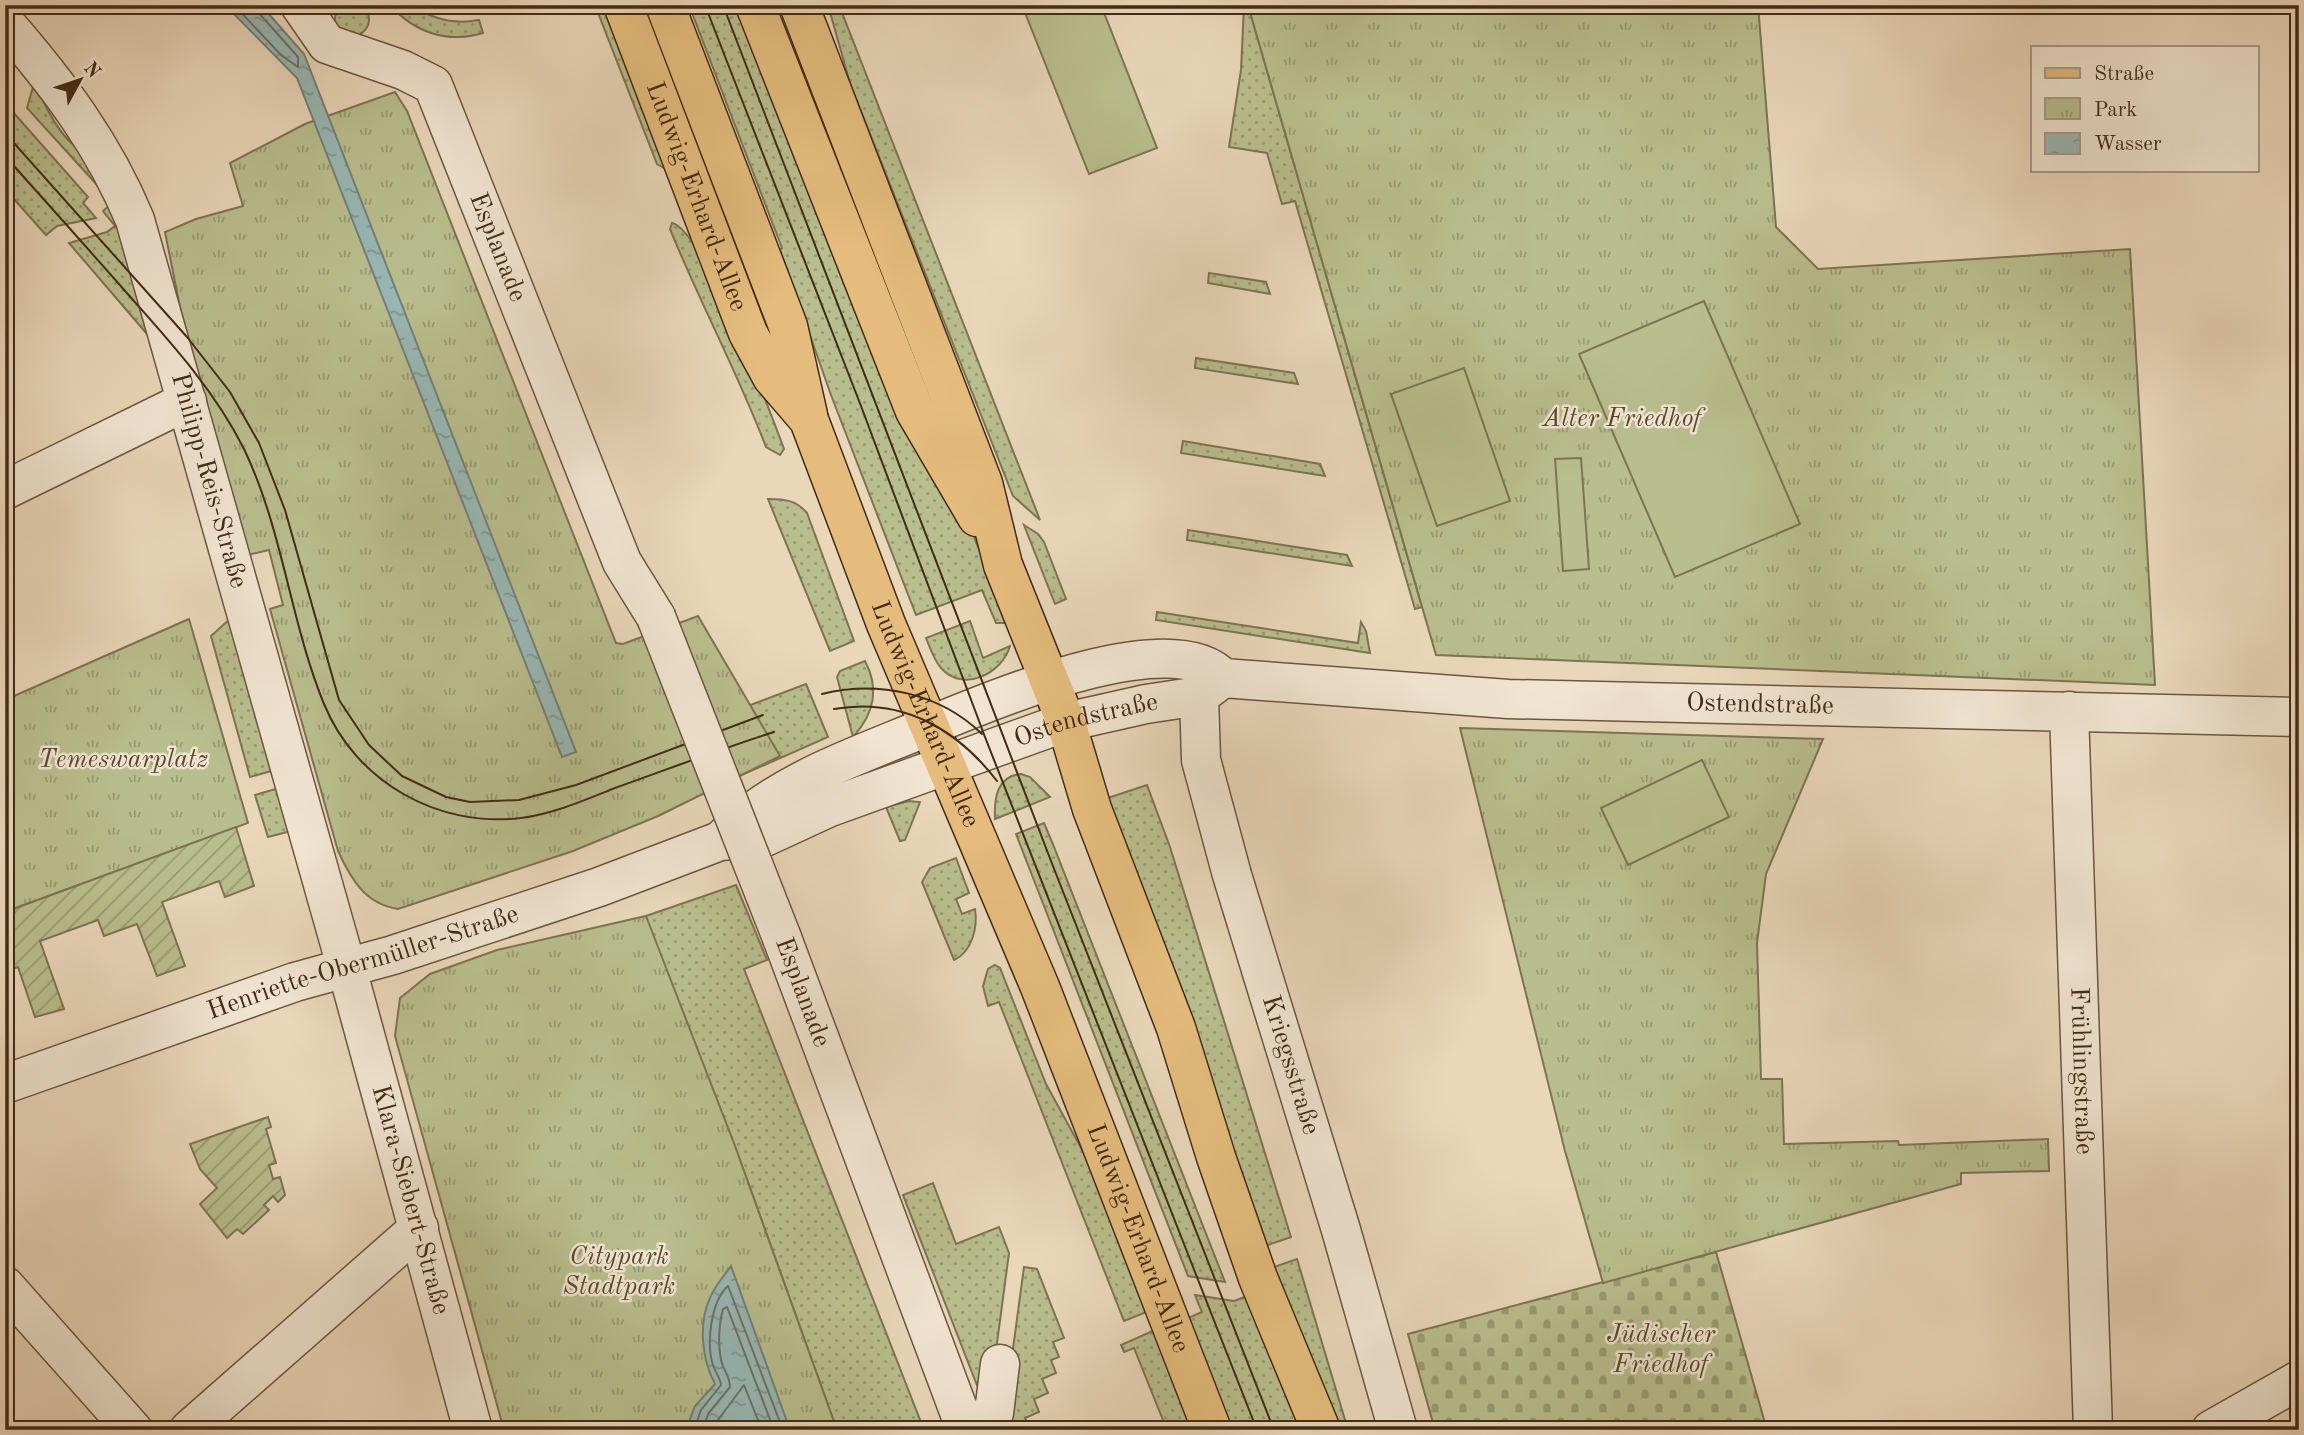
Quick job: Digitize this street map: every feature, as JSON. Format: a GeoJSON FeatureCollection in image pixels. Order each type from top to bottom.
{"type":"FeatureCollection","features":[{"type":"Feature","properties":{"kind":"main road","name":"Ludwig-Erhard-Allee"},"geometry":{"type":"LineString","coordinates":[[622,5],[748,333],[772,377],[809,420],[886,624],[1040,987],[1212,1430]]}},
{"type":"Feature","properties":{"kind":"main road"},"geometry":{"type":"LineString","coordinates":[[665,5],[788,326],[809,420]]}},
{"type":"Feature","properties":{"kind":"main road"},"geometry":{"type":"LineString","coordinates":[[755,5],[915,411],[1003,565],[1049,679],[1066,722],[1092,809],[1176,1028],[1255,1270],[1321,1430]]}},
{"type":"Feature","properties":{"kind":"main road"},"geometry":{"type":"LineString","coordinates":[[799,5],[983,483],[1003,565]]}},
{"type":"Feature","properties":{"kind":"street","name":"Esplanade"},"geometry":{"type":"LineString","coordinates":[[300,5],[327,44],[403,70],[433,85],[621,562],[645,612],[782,939],[965,1428]]}},
{"type":"Feature","properties":{"kind":"street","name":"Philipp-Reis-Straße"},"geometry":{"type":"LineString","coordinates":[[5,23],[68,99],[117,179],[149,261],[347,968]]}},
{"type":"Feature","properties":{"kind":"street"},"geometry":{"type":"LineString","coordinates":[[5,490],[187,401]]}},
{"type":"Feature","properties":{"kind":"street","name":"Ostendstraße"},"geometry":{"type":"LineString","coordinates":[[930,726],[1049,679],[1118,664],[1187,660],[1214,669],[1211,687]]}},
{"type":"Feature","properties":{"kind":"street","name":"Ostendstraße"},"geometry":{"type":"LineString","coordinates":[[946,765],[1066,722],[1211,687],[1508,699],[2299,717]]}},
{"type":"Feature","properties":{"kind":"street","name":"Kriegsstraße"},"geometry":{"type":"LineString","coordinates":[[1211,687],[1200,760],[1398,1430]]}},
{"type":"Feature","properties":{"kind":"street","name":"Frühlingstraße"},"geometry":{"type":"LineString","coordinates":[[2069,712],[2093,1430]]}},
{"type":"Feature","properties":{"kind":"street","name":"Henriette-Obermüller-Straße"},"geometry":{"type":"LineString","coordinates":[[720,841],[757,809],[854,755],[930,726]]}},
{"type":"Feature","properties":{"kind":"street","name":"Henriette-Obermüller-Straße"},"geometry":{"type":"LineString","coordinates":[[5,1084],[295,982],[347,968],[599,887],[720,841],[765,837],[830,807],[946,765]]}},
{"type":"Feature","properties":{"kind":"street","name":"Klara-Siebert-Straße"},"geometry":{"type":"LineString","coordinates":[[347,968],[473,1430]]}},
{"type":"Feature","properties":{"kind":"street"},"geometry":{"type":"LineString","coordinates":[[189,1430],[419,1228]]}},
{"type":"Feature","properties":{"kind":"street"},"geometry":{"type":"LineString","coordinates":[[5,1286],[133,1430]]}},
{"type":"Feature","properties":{"kind":"street"},"geometry":{"type":"LineString","coordinates":[[965,1428],[994,1413],[1000,1364]]}},
{"type":"Feature","properties":{"kind":"street"},"geometry":{"type":"LineString","coordinates":[[2211,1430],[2299,1380]]}},
{"type":"Feature","properties":{"kind":"green space"},"geometry":{"type":"Polygon","coordinates":[[[352,2],[364,7],[369,19],[364,31],[352,36],[340,31],[335,19],[340,7],[352,2]]]}},
{"type":"Feature","properties":{"kind":"green space"},"geometry":{"type":"Polygon","coordinates":[[[390,5],[413,8],[451,21],[479,20],[483,33],[457,37],[432,33],[420,29],[390,5]]]}},
{"type":"Feature","properties":{"kind":"green space"},"geometry":{"type":"Polygon","coordinates":[[[595,5],[610,5],[666,169],[657,164],[595,5]]]}},
{"type":"Feature","properties":{"kind":"green space"},"geometry":{"type":"Polygon","coordinates":[[[689,5],[738,5],[972,532],[1009,623],[996,623],[982,590],[916,615],[831,395],[780,250],[782,248],[689,5]]]}},
{"type":"Feature","properties":{"kind":"green space"},"geometry":{"type":"Polygon","coordinates":[[[828,5],[839,5],[1040,520],[1013,496],[850,83],[828,5]]]}},
{"type":"Feature","properties":{"kind":"green space"},"geometry":{"type":"Polygon","coordinates":[[[1022,5],[1101,5],[1157,148],[1089,174],[1022,5]]]}},
{"type":"Feature","properties":{"kind":"green space"},"geometry":{"type":"Polygon","coordinates":[[[1244,5],[1248,5],[1422,607],[1415,609],[1295,201],[1282,204],[1267,153],[1229,147],[1241,70],[1244,5]]]}},
{"type":"Feature","properties":{"kind":"green space","name":"Alter Friedhof"},"geometry":{"type":"Polygon","coordinates":[[[1248,5],[1758,5],[1776,227],[1818,269],[2130,249],[2155,685],[1436,655],[1248,5]]]}},
{"type":"Feature","properties":{"kind":"green space"},"geometry":{"type":"Polygon","coordinates":[[[35,80],[54,121],[68,140],[85,151],[103,184],[98,186],[27,108],[35,80]]]}},
{"type":"Feature","properties":{"kind":"green space"},"geometry":{"type":"Polygon","coordinates":[[[395,92],[407,111],[616,643],[623,644],[698,616],[780,756],[658,816],[573,851],[398,909],[368,896],[348,871],[338,851],[270,609],[283,605],[269,550],[247,555],[181,312],[165,232],[196,219],[243,206],[230,163],[305,124],[395,92]]]}},
{"type":"Feature","properties":{"kind":"green space"},"geometry":{"type":"Polygon","coordinates":[[[5,103],[88,197],[83,203],[96,218],[57,226],[46,235],[5,189],[5,103]]]}},
{"type":"Feature","properties":{"kind":"green space"},"geometry":{"type":"Polygon","coordinates":[[[111,204],[153,341],[69,243],[107,232],[115,226],[103,211],[111,204]]]}},
{"type":"Feature","properties":{"kind":"green space"},"geometry":{"type":"Polygon","coordinates":[[[672,223],[685,233],[718,288],[784,449],[780,455],[766,447],[670,229],[672,223]]]}},
{"type":"Feature","properties":{"kind":"green space"},"geometry":{"type":"Polygon","coordinates":[[[1209,273],[1266,282],[1270,294],[1208,283],[1209,273]]]}},
{"type":"Feature","properties":{"kind":"green space"},"geometry":{"type":"Polygon","coordinates":[[[1704,301],[1800,524],[1675,577],[1579,354],[1704,301]]]}},
{"type":"Feature","properties":{"kind":"green space"},"geometry":{"type":"Polygon","coordinates":[[[1196,358],[1294,373],[1298,384],[1195,368],[1196,358]]]}},
{"type":"Feature","properties":{"kind":"green space"},"geometry":{"type":"Polygon","coordinates":[[[1464,368],[1510,501],[1437,526],[1391,394],[1464,368]]]}},
{"type":"Feature","properties":{"kind":"green space"},"geometry":{"type":"Polygon","coordinates":[[[1183,441],[1320,464],[1325,476],[1181,453],[1183,441]]]}},
{"type":"Feature","properties":{"kind":"green space"},"geometry":{"type":"Polygon","coordinates":[[[1581,458],[1589,569],[1563,571],[1555,459],[1581,458]]]}},
{"type":"Feature","properties":{"kind":"green space"},"geometry":{"type":"Polygon","coordinates":[[[768,499],[789,501],[799,505],[807,513],[854,641],[830,651],[768,499]]]}},
{"type":"Feature","properties":{"kind":"green space"},"geometry":{"type":"Polygon","coordinates":[[[1024,525],[1038,534],[1044,542],[1066,599],[1055,604],[1024,525]]]}},
{"type":"Feature","properties":{"kind":"green space"},"geometry":{"type":"Polygon","coordinates":[[[1188,530],[1347,555],[1352,566],[1187,540],[1188,530]]]}},
{"type":"Feature","properties":{"kind":"green space"},"geometry":{"type":"Polygon","coordinates":[[[1157,612],[1358,643],[1361,622],[1366,631],[1370,653],[1156,620],[1157,612]]]}},
{"type":"Feature","properties":{"kind":"green space"},"geometry":{"type":"Polygon","coordinates":[[[232,617],[275,770],[250,777],[211,636],[232,617]]]}},
{"type":"Feature","properties":{"kind":"green space","name":"Temeswarplatz"},"geometry":{"type":"Polygon","coordinates":[[[189,619],[248,823],[5,912],[5,700],[189,619]]]}},
{"type":"Feature","properties":{"kind":"green space"},"geometry":{"type":"Polygon","coordinates":[[[970,621],[983,658],[1010,646],[1006,656],[990,672],[981,677],[960,679],[941,668],[926,638],[970,621]]]}},
{"type":"Feature","properties":{"kind":"green space"},"geometry":{"type":"Polygon","coordinates":[[[865,661],[872,681],[872,701],[866,719],[853,737],[837,677],[840,671],[865,661]]]}},
{"type":"Feature","properties":{"kind":"green space"},"geometry":{"type":"Polygon","coordinates":[[[806,684],[828,737],[710,789],[658,816],[566,775],[806,684]]]}},
{"type":"Feature","properties":{"kind":"green space"},"geometry":{"type":"Polygon","coordinates":[[[1460,728],[1823,739],[1766,874],[1757,943],[1761,1079],[1782,1079],[1784,1144],[1898,1141],[1899,1145],[2048,1139],[2049,1171],[1961,1173],[1961,1184],[1603,1283],[1565,1151],[1460,728]]]}},
{"type":"Feature","properties":{"kind":"green space"},"geometry":{"type":"Polygon","coordinates":[[[1702,760],[1729,817],[1628,865],[1601,808],[1702,760]]]}},
{"type":"Feature","properties":{"kind":"green space"},"geometry":{"type":"Polygon","coordinates":[[[1021,774],[1030,777],[1050,797],[995,819],[995,803],[999,789],[1007,779],[1021,774]]]}},
{"type":"Feature","properties":{"kind":"green space"},"geometry":{"type":"Polygon","coordinates":[[[1147,785],[1170,847],[1291,1237],[1265,1246],[1105,799],[1147,785]]]}},
{"type":"Feature","properties":{"kind":"green space"},"geometry":{"type":"Polygon","coordinates":[[[279,788],[291,831],[268,837],[255,795],[279,788]]]}},
{"type":"Feature","properties":{"kind":"green space"},"geometry":{"type":"Polygon","coordinates":[[[909,801],[920,802],[905,840],[900,841],[886,807],[909,801]]]}},
{"type":"Feature","properties":{"kind":"green space"},"geometry":{"type":"Polygon","coordinates":[[[1044,823],[1225,1282],[1188,1276],[1016,834],[1044,823]]]}},
{"type":"Feature","properties":{"kind":"green space"},"geometry":{"type":"Polygon","coordinates":[[[236,827],[254,886],[225,897],[219,881],[162,902],[185,966],[157,976],[137,924],[104,936],[98,920],[40,941],[64,1009],[35,1017],[18,967],[5,971],[5,912],[236,827]]]}},
{"type":"Feature","properties":{"kind":"green space"},"geometry":{"type":"Polygon","coordinates":[[[956,858],[969,893],[956,899],[962,914],[975,909],[976,916],[969,945],[954,960],[922,882],[930,868],[956,858]]]}},
{"type":"Feature","properties":{"kind":"green space"},"geometry":{"type":"Polygon","coordinates":[[[736,885],[767,960],[744,969],[924,1430],[837,1430],[735,1146],[647,921],[646,916],[736,885]]]}},
{"type":"Feature","properties":{"kind":"green space","name":"Citypark Stadtpark"},"geometry":{"type":"Polygon","coordinates":[[[646,916],[735,1146],[837,1430],[504,1430],[395,1036],[400,998],[430,974],[497,950],[646,916]]]}},
{"type":"Feature","properties":{"kind":"green space"},"geometry":{"type":"Polygon","coordinates":[[[995,965],[1000,968],[1046,1084],[1086,1157],[1149,1311],[1124,1321],[999,1002],[988,1006],[983,986],[988,969],[995,965]]]}},
{"type":"Feature","properties":{"kind":"green space"},"geometry":{"type":"Polygon","coordinates":[[[268,1117],[271,1127],[266,1129],[276,1163],[269,1165],[273,1179],[280,1177],[285,1195],[278,1202],[273,1196],[264,1205],[269,1210],[243,1234],[237,1229],[227,1238],[200,1204],[217,1188],[200,1169],[190,1144],[268,1117]]]}},
{"type":"Feature","properties":{"kind":"green space"},"geometry":{"type":"Polygon","coordinates":[[[933,1183],[956,1244],[999,1227],[1009,1253],[991,1388],[980,1393],[903,1195],[933,1183]]]}},
{"type":"Feature","properties":{"kind":"green space","name":"Jüdischer Friedhof"},"geometry":{"type":"Polygon","coordinates":[[[1716,1252],[1767,1430],[1435,1430],[1408,1334],[1716,1252]]]}},
{"type":"Feature","properties":{"kind":"green space"},"geometry":{"type":"Polygon","coordinates":[[[1297,1259],[1348,1430],[1337,1430],[1274,1267],[1297,1259]]]}},
{"type":"Feature","properties":{"kind":"green space"},"geometry":{"type":"Polygon","coordinates":[[[1024,1267],[1037,1269],[1064,1338],[1053,1342],[1059,1357],[1051,1360],[1056,1373],[1042,1379],[1048,1393],[1034,1399],[1039,1412],[1025,1418],[1030,1430],[1002,1430],[1024,1267]]]}},
{"type":"Feature","properties":{"kind":"green space"},"geometry":{"type":"Polygon","coordinates":[[[1195,1295],[1234,1301],[1247,1296],[1303,1430],[1228,1430],[1186,1319],[1202,1312],[1195,1295]]]}},
{"type":"Feature","properties":{"kind":"green space"},"geometry":{"type":"Polygon","coordinates":[[[1157,1329],[1195,1430],[1167,1430],[1134,1348],[1124,1352],[1121,1345],[1157,1329]]]}},
{"type":"Feature","properties":{"kind":"water"},"geometry":{"type":"Polygon","coordinates":[[[225,5],[261,5],[304,54],[576,752],[562,757],[297,78],[225,5]]]}},
{"type":"Feature","properties":{"kind":"water"},"geometry":{"type":"Polygon","coordinates":[[[731,1266],[790,1430],[686,1430],[695,1406],[715,1384],[707,1364],[703,1342],[704,1319],[712,1294],[731,1266]]]}},
{"type":"Feature","properties":{"kind":"tram line"},"geometry":{"type":"LineString","coordinates":[[705,5],[861,406],[985,737],[1257,1430]]}},
{"type":"Feature","properties":{"kind":"tram line"},"geometry":{"type":"LineString","coordinates":[[723,5],[1051,861],[1274,1430]]}},
{"type":"Feature","properties":{"kind":"tram line"},"geometry":{"type":"LineString","coordinates":[[5,133],[187,337],[230,392],[259,443],[285,510],[339,700],[369,745],[402,776],[446,797],[470,802],[519,800],[576,785],[763,715]]}},
{"type":"Feature","properties":{"kind":"tram line"},"geometry":{"type":"LineString","coordinates":[[5,156],[179,353],[233,428],[268,511],[312,673],[324,704],[338,732],[357,756],[379,777],[403,794],[431,807],[490,819],[521,818],[569,806],[774,732]]}},
{"type":"Feature","properties":{"kind":"tram line"},"geometry":{"type":"LineString","coordinates":[[822,694],[865,689],[907,693],[947,708],[982,734]]}},
{"type":"Feature","properties":{"kind":"tram line"},"geometry":{"type":"LineString","coordinates":[[834,709],[883,708],[926,721],[964,746],[997,781]]}}]}
